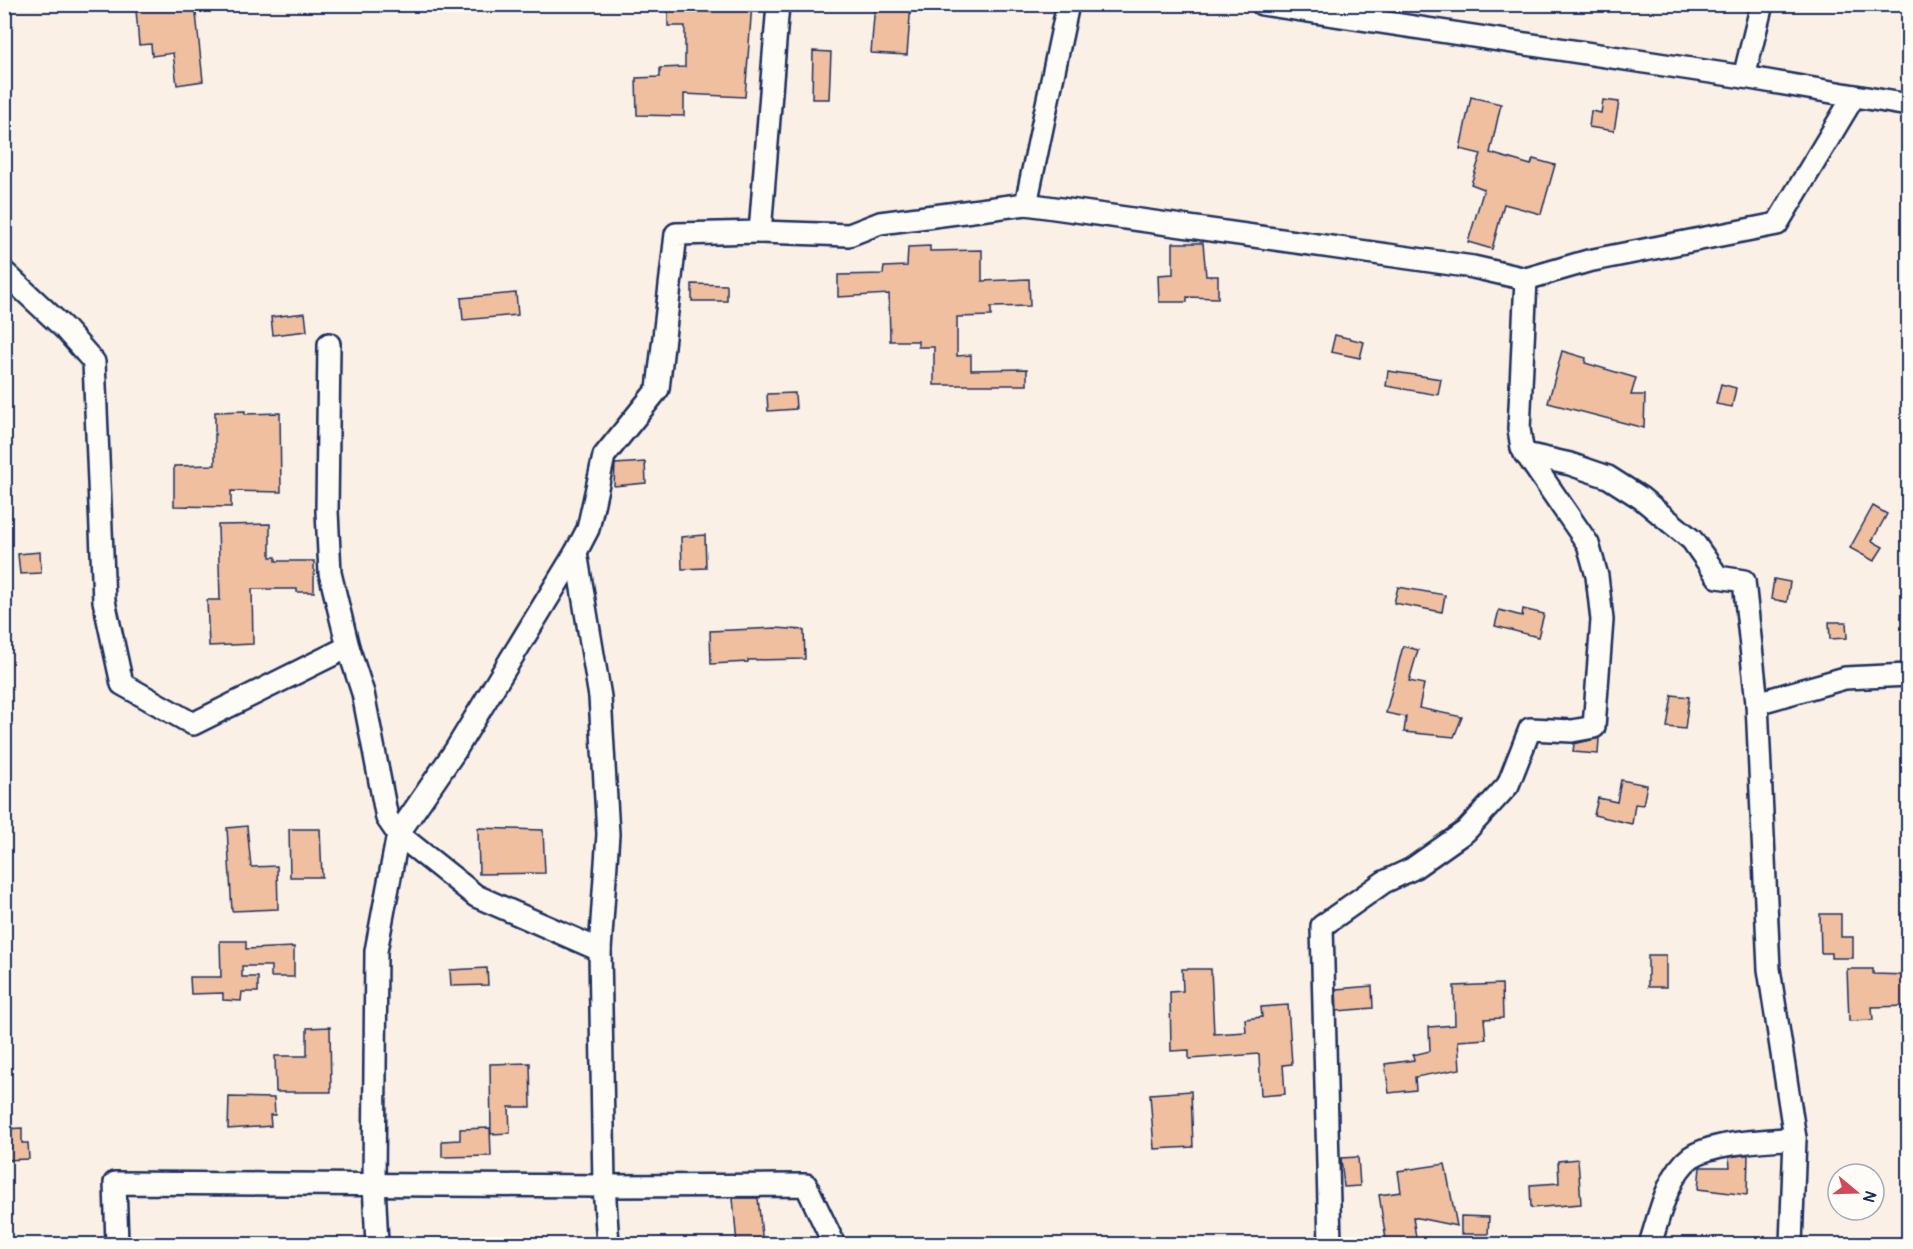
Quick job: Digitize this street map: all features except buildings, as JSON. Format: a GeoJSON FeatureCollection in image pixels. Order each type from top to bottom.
{"type":"FeatureCollection","features":[{"type":"Feature","properties":{"kind":"street"},"geometry":{"type":"LineString","coordinates":[[760,232],[778,4]]}},
{"type":"Feature","properties":{"kind":"street"},"geometry":{"type":"LineString","coordinates":[[1026,204],[1068,4]]}},
{"type":"Feature","properties":{"kind":"street"},"geometry":{"type":"LineString","coordinates":[[1262,4],[1743,77],[1908,105]]}},
{"type":"Feature","properties":{"kind":"street"},"geometry":{"type":"LineString","coordinates":[[1743,77],[1762,4]]}},
{"type":"Feature","properties":{"kind":"street"},"geometry":{"type":"LineString","coordinates":[[377,1245],[374,1184],[376,951],[398,834],[454,751],[576,552],[588,529],[604,456],[658,389],[676,234],[760,232],[849,235],[880,223],[1026,204],[1473,267],[1526,279],[1588,261],[1777,224],[1854,96]]}},
{"type":"Feature","properties":{"kind":"street"},"geometry":{"type":"LineString","coordinates":[[4,272],[64,328],[94,362],[104,601],[122,684],[193,724],[348,647]]}},
{"type":"Feature","properties":{"kind":"street"},"geometry":{"type":"LineString","coordinates":[[1330,1245],[1322,926],[1384,882],[1412,869],[1466,831],[1508,785],[1530,729],[1572,731],[1594,727],[1602,621],[1597,576],[1588,544],[1525,454],[1519,429],[1526,279]]}},
{"type":"Feature","properties":{"kind":"street"},"geometry":{"type":"LineString","coordinates":[[329,344],[327,511],[330,573],[348,647],[363,693],[387,818],[398,834],[476,896],[600,950]]}},
{"type":"Feature","properties":{"kind":"street"},"geometry":{"type":"LineString","coordinates":[[1525,454],[1569,464],[1608,477],[1641,498],[1692,540],[1718,577],[1744,581],[1757,703],[1769,969],[1796,1138],[1791,1245]]}},
{"type":"Feature","properties":{"kind":"street"},"geometry":{"type":"LineString","coordinates":[[576,552],[601,708],[608,834],[600,950],[604,1186],[608,1245]]}},
{"type":"Feature","properties":{"kind":"street"},"geometry":{"type":"LineString","coordinates":[[1757,703],[1845,678],[1908,675]]}},
{"type":"Feature","properties":{"kind":"street"},"geometry":{"type":"LineString","coordinates":[[1650,1245],[1675,1176],[1691,1157],[1717,1147],[1796,1138]]}},
{"type":"Feature","properties":{"kind":"street"},"geometry":{"type":"LineString","coordinates":[[117,1245],[115,1183],[806,1185],[834,1245]]}}]}
